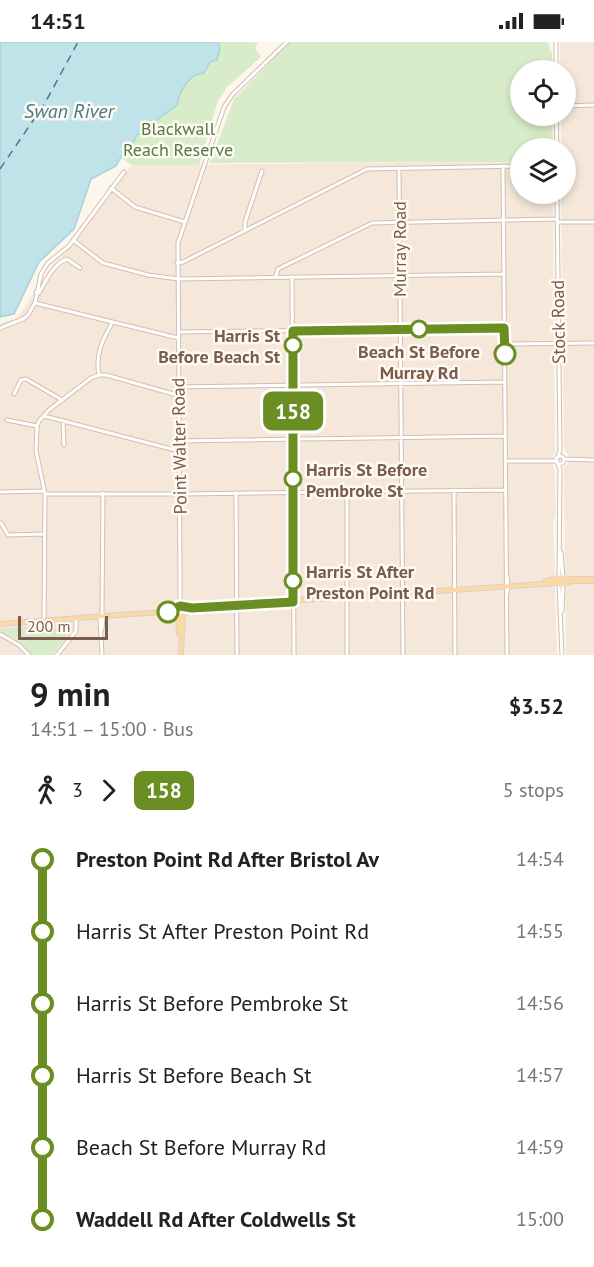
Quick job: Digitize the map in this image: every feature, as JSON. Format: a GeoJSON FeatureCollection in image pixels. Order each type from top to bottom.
{"type":"FeatureCollection","features":[{"type":"Feature","properties":{"kind":"main road"},"geometry":{"type":"LineString","coordinates":[[0,624],[594,580]]}},
{"type":"Feature","properties":{"kind":"main road","name":"Point Walter Road"},"geometry":{"type":"LineString","coordinates":[[180,611],[181,655]]}},
{"type":"Feature","properties":{"kind":"street","name":"Point Walter Road"},"geometry":{"type":"LineString","coordinates":[[180,611],[178,243],[224,106],[233,94],[286,42]]}},
{"type":"Feature","properties":{"kind":"street"},"geometry":{"type":"LineString","coordinates":[[556,42],[556,60]]}},
{"type":"Feature","properties":{"kind":"street"},"geometry":{"type":"LineString","coordinates":[[576,105],[594,105]]}},
{"type":"Feature","properties":{"kind":"street"},"geometry":{"type":"LineString","coordinates":[[503,166],[507,655]]}},
{"type":"Feature","properties":{"kind":"street"},"geometry":{"type":"LineString","coordinates":[[177,263],[367,169],[510,166]]}},
{"type":"Feature","properties":{"kind":"street","name":"Murray Road"},"geometry":{"type":"LineString","coordinates":[[399,168],[403,655]]}},
{"type":"Feature","properties":{"kind":"street"},"geometry":{"type":"LineString","coordinates":[[245,231],[245,222],[262,171]]}},
{"type":"Feature","properties":{"kind":"street"},"geometry":{"type":"LineString","coordinates":[[0,328],[23,320],[35,303],[41,274],[48,263],[69,246],[124,172]]}},
{"type":"Feature","properties":{"kind":"street"},"geometry":{"type":"LineString","coordinates":[[111,188],[135,207],[184,222]]}},
{"type":"Feature","properties":{"kind":"street","name":"Stock Road"},"geometry":{"type":"LineString","coordinates":[[557,204],[562,655]]}},
{"type":"Feature","properties":{"kind":"street"},"geometry":{"type":"LineString","coordinates":[[276,277],[278,269],[367,224],[399,221],[503,220],[594,222]]}},
{"type":"Feature","properties":{"kind":"street"},"geometry":{"type":"LineString","coordinates":[[73,240],[102,263],[148,275],[177,278],[504,274]]}},
{"type":"Feature","properties":{"kind":"street"},"geometry":{"type":"LineString","coordinates":[[36,292],[39,292],[62,260],[67,259],[80,268]]}},
{"type":"Feature","properties":{"kind":"street"},"geometry":{"type":"LineString","coordinates":[[292,277],[294,655]]}},
{"type":"Feature","properties":{"kind":"street"},"geometry":{"type":"LineString","coordinates":[[35,303],[178,338]]}},
{"type":"Feature","properties":{"kind":"street"},"geometry":{"type":"LineString","coordinates":[[99,375],[98,357],[102,341],[112,323]]}},
{"type":"Feature","properties":{"kind":"street"},"geometry":{"type":"LineString","coordinates":[[178,332],[504,328]]}},
{"type":"Feature","properties":{"kind":"street"},"geometry":{"type":"LineString","coordinates":[[504,344],[594,343]]}},
{"type":"Feature","properties":{"kind":"street"},"geometry":{"type":"LineString","coordinates":[[44,621],[44,493],[36,451],[37,426],[44,416],[62,400],[91,378],[99,375],[178,395]]}},
{"type":"Feature","properties":{"kind":"street"},"geometry":{"type":"LineString","coordinates":[[14,394],[21,380],[26,379],[62,400]]}},
{"type":"Feature","properties":{"kind":"street"},"geometry":{"type":"LineString","coordinates":[[178,387],[505,382]]}},
{"type":"Feature","properties":{"kind":"street"},"geometry":{"type":"LineString","coordinates":[[44,416],[179,451]]}},
{"type":"Feature","properties":{"kind":"street"},"geometry":{"type":"LineString","coordinates":[[7,420],[37,426]]}},
{"type":"Feature","properties":{"kind":"street"},"geometry":{"type":"LineString","coordinates":[[63,421],[64,445]]}},
{"type":"Feature","properties":{"kind":"street"},"geometry":{"type":"LineString","coordinates":[[179,441],[505,436]]}},
{"type":"Feature","properties":{"kind":"street"},"geometry":{"type":"LineString","coordinates":[[506,461],[594,460]]}},
{"type":"Feature","properties":{"kind":"street"},"geometry":{"type":"LineString","coordinates":[[0,492],[179,494],[506,489]]}},
{"type":"Feature","properties":{"kind":"street"},"geometry":{"type":"LineString","coordinates":[[454,490],[455,655]]}},
{"type":"Feature","properties":{"kind":"street"},"geometry":{"type":"LineString","coordinates":[[347,492],[347,655]]}},
{"type":"Feature","properties":{"kind":"street"},"geometry":{"type":"LineString","coordinates":[[102,655],[104,493]]}},
{"type":"Feature","properties":{"kind":"street"},"geometry":{"type":"LineString","coordinates":[[236,493],[237,655]]}},
{"type":"Feature","properties":{"kind":"street"},"geometry":{"type":"LineString","coordinates":[[1,523],[8,535],[44,534]]}},
{"type":"Feature","properties":{"kind":"street"},"geometry":{"type":"LineString","coordinates":[[57,655],[76,631],[76,619]]}},
{"type":"Feature","properties":{"kind":"street"},"geometry":{"type":"LineString","coordinates":[[0,634],[19,645],[29,655]]}},
{"type":"Feature","properties":{"kind":"shaded area"},"geometry":{"type":"Polygon","coordinates":[[[560,42],[594,42],[594,655],[566,655],[564,467],[568,464],[568,455],[564,448],[561,204],[576,204],[576,138],[561,138],[561,126],[576,126],[576,60],[560,60],[560,42]]]}},
{"type":"Feature","properties":{"kind":"shaded area"},"geometry":{"type":"Polygon","coordinates":[[[510,162],[510,204],[553,204],[555,453],[553,465],[556,514],[553,523],[555,574],[553,586],[555,588],[557,655],[0,655],[0,324],[18,317],[53,264],[71,247],[132,165],[510,162]]]}},
{"type":"Feature","properties":{"kind":"shaded area"},"geometry":{"type":"Polygon","coordinates":[[[271,412],[288,412],[288,435],[271,435],[271,412]]]}},
{"type":"Feature","properties":{"kind":"green space","name":"Blackwall Reach Reserve"},"geometry":{"type":"Polygon","coordinates":[[[218,42],[258,42],[255,48],[261,57],[227,87],[218,101],[199,165],[132,165],[121,158],[137,135],[149,129],[176,105],[186,85],[209,64],[217,60],[220,48],[218,42]]]}},
{"type":"Feature","properties":{"kind":"green space"},"geometry":{"type":"Polygon","coordinates":[[[290,42],[547,42],[550,52],[552,51],[552,60],[510,60],[510,126],[552,126],[553,138],[510,138],[510,162],[210,163],[234,99],[290,42]]]}},
{"type":"Feature","properties":{"kind":"green space"},"geometry":{"type":"Polygon","coordinates":[[[70,623],[72,629],[52,655],[32,655],[17,639],[0,631],[0,629],[70,623]]]}},
{"type":"Feature","properties":{"kind":"water","name":"Swan River"},"geometry":{"type":"Polygon","coordinates":[[[0,42],[218,42],[220,48],[217,60],[210,62],[204,73],[189,80],[177,105],[149,129],[137,135],[116,166],[91,179],[74,229],[39,262],[14,314],[0,317],[0,42]]]}},
{"type":"Feature","properties":{"kind":"ferry route"},"geometry":{"type":"LineString","coordinates":[[0,169],[45,103],[78,42]]}},
{"type":"Feature","properties":{"kind":"bus line","name":"158"},"geometry":{"type":"LineString","coordinates":[[168,612],[180,606],[192,608],[293,602],[293,331],[504,328],[505,354]]}},
{"type":"Feature","properties":{"kind":"place","name":"Beach St Before Murray Rd"},"geometry":{"type":"Point","coordinates":[419,329]}},
{"type":"Feature","properties":{"kind":"place","name":"Harris St Before Beach St"},"geometry":{"type":"Point","coordinates":[293,345]}},
{"type":"Feature","properties":{"kind":"place","name":"Harris St Before Pembroke St"},"geometry":{"type":"Point","coordinates":[293,479]}},
{"type":"Feature","properties":{"kind":"place","name":"Harris St After Preston Point Rd"},"geometry":{"type":"Point","coordinates":[293,581]}}]}
